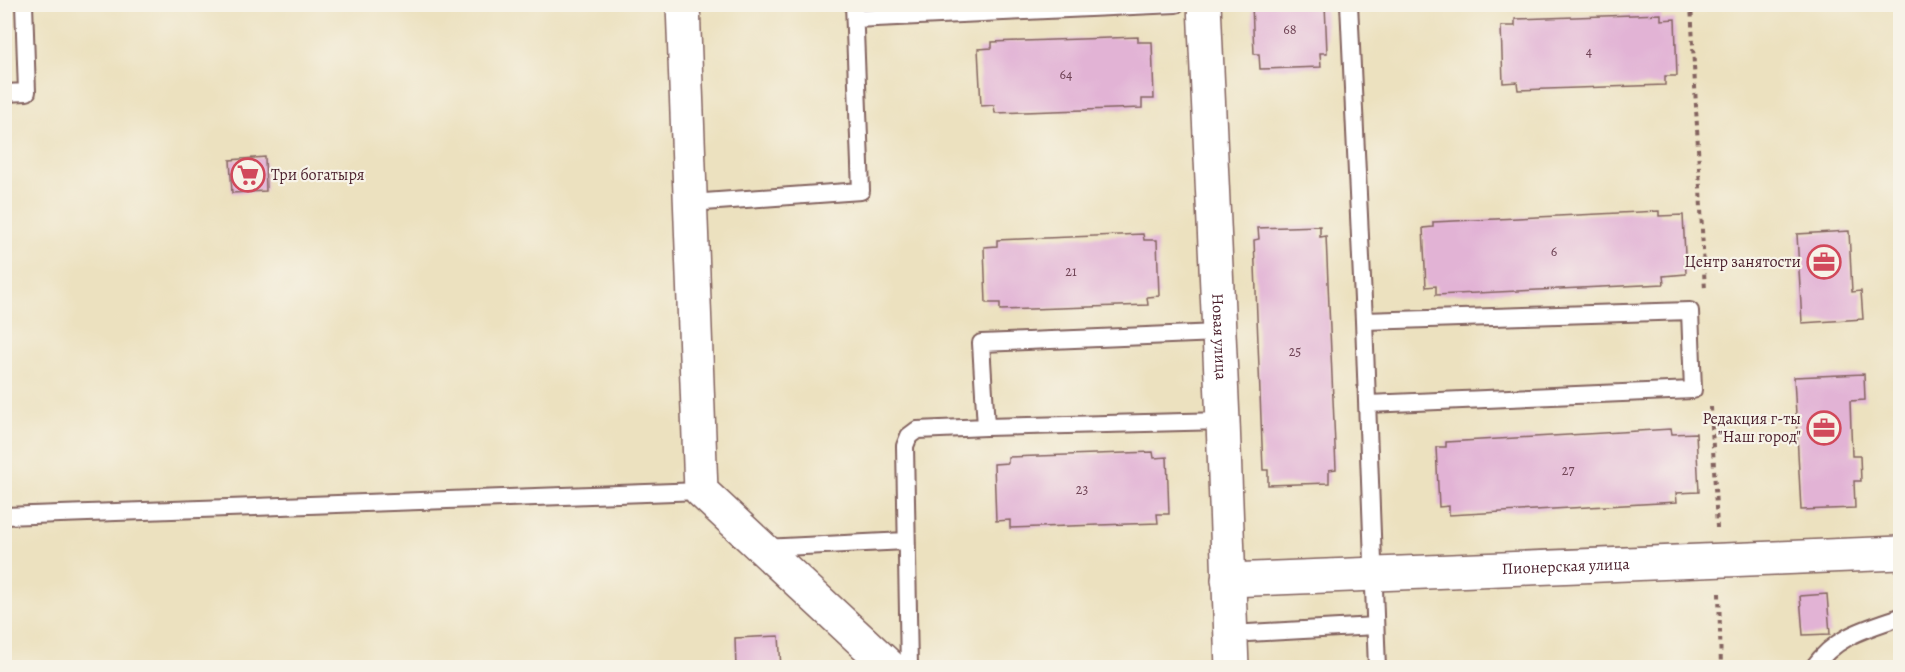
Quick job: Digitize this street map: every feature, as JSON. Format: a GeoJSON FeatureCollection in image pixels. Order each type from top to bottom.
{"type":"FeatureCollection","features":[{"type":"Feature","properties":{"kind":"street"},"geometry":{"type":"LineString","coordinates":[[683,4],[701,491],[891,668]]}},
{"type":"Feature","properties":{"kind":"street","name":"Новая улица"},"geometry":{"type":"LineString","coordinates":[[1204,4],[1232,668]]}},
{"type":"Feature","properties":{"kind":"street","name":"Пионерская улица"},"geometry":{"type":"LineString","coordinates":[[1228,580],[1900,553]]}},
{"type":"Feature","properties":{"kind":"lane"},"geometry":{"type":"LineString","coordinates":[[4,93],[27,92],[24,4]]}},
{"type":"Feature","properties":{"kind":"lane"},"geometry":{"type":"LineString","coordinates":[[690,203],[861,191],[855,12],[1176,4]]}},
{"type":"Feature","properties":{"kind":"lane"},"geometry":{"type":"LineString","coordinates":[[1349,4],[1368,404],[1377,668]]}},
{"type":"Feature","properties":{"kind":"lane"},"geometry":{"type":"LineString","coordinates":[[1364,321],[1690,311],[1693,390],[1368,404]]}},
{"type":"Feature","properties":{"kind":"lane"},"geometry":{"type":"LineString","coordinates":[[986,427],[981,343],[1218,333]]}},
{"type":"Feature","properties":{"kind":"lane"},"geometry":{"type":"LineString","coordinates":[[909,668],[905,446],[909,436],[917,430],[1223,421]]}},
{"type":"Feature","properties":{"kind":"lane"},"geometry":{"type":"LineString","coordinates":[[4,516],[701,491]]}},
{"type":"Feature","properties":{"kind":"lane"},"geometry":{"type":"LineString","coordinates":[[763,548],[906,541]]}},
{"type":"Feature","properties":{"kind":"lane"},"geometry":{"type":"LineString","coordinates":[[1813,668],[1820,657],[1833,645],[1853,633],[1900,617]]}},
{"type":"Feature","properties":{"kind":"lane"},"geometry":{"type":"LineString","coordinates":[[1230,633],[1375,627]]}},
{"type":"Feature","properties":{"kind":"building"},"geometry":{"type":"Polygon","coordinates":[[[1252,4],[1325,4],[1327,53],[1320,53],[1321,67],[1260,69],[1259,54],[1254,54],[1252,4]]]}},
{"type":"Feature","properties":{"kind":"building"},"geometry":{"type":"Polygon","coordinates":[[[1661,14],[1661,20],[1675,19],[1677,76],[1665,76],[1665,85],[1518,90],[1517,82],[1503,83],[1501,26],[1515,26],[1515,19],[1661,14]]]}},
{"type":"Feature","properties":{"kind":"building"},"geometry":{"type":"Polygon","coordinates":[[[1138,37],[1138,42],[1152,42],[1154,99],[1142,99],[1142,108],[995,113],[994,105],[981,106],[978,49],[992,48],[992,42],[1138,37]]]}},
{"type":"Feature","properties":{"kind":"building","name":"Три богатыря"},"geometry":{"type":"Polygon","coordinates":[[[265,157],[266,191],[232,193],[230,160],[265,157]]]}},
{"type":"Feature","properties":{"kind":"building"},"geometry":{"type":"Polygon","coordinates":[[[1659,211],[1659,216],[1683,215],[1686,274],[1663,276],[1664,284],[1436,295],[1436,286],[1426,287],[1423,228],[1433,227],[1433,222],[1659,211]]]}},
{"type":"Feature","properties":{"kind":"building"},"geometry":{"type":"Polygon","coordinates":[[[1320,226],[1320,237],[1326,236],[1336,469],[1329,470],[1329,483],[1268,485],[1268,470],[1263,470],[1254,240],[1259,239],[1258,228],[1320,226]]]}},
{"type":"Feature","properties":{"kind":"building","name":"Центр занятости"},"geometry":{"type":"Polygon","coordinates":[[[1849,231],[1852,292],[1861,291],[1863,319],[1802,323],[1797,234],[1849,231]]]}},
{"type":"Feature","properties":{"kind":"building"},"geometry":{"type":"Polygon","coordinates":[[[1143,234],[1144,240],[1157,240],[1159,296],[1147,297],[1148,305],[1000,310],[1000,303],[986,303],[984,247],[997,246],[997,240],[1143,234]]]}},
{"type":"Feature","properties":{"kind":"building","name":"Редакция г-ты \"Наш город\""},"geometry":{"type":"Polygon","coordinates":[[[1864,374],[1865,400],[1850,401],[1852,456],[1860,456],[1861,481],[1854,481],[1855,508],[1801,510],[1794,377],[1864,374]]]}},
{"type":"Feature","properties":{"kind":"building"},"geometry":{"type":"Polygon","coordinates":[[[1671,429],[1672,434],[1696,433],[1699,492],[1676,493],[1677,502],[1449,515],[1449,506],[1439,507],[1436,447],[1446,447],[1446,442],[1671,429]]]}},
{"type":"Feature","properties":{"kind":"building"},"geometry":{"type":"Polygon","coordinates":[[[1153,452],[1154,458],[1167,457],[1169,514],[1157,514],[1158,523],[1010,528],[1010,520],[996,521],[994,464],[1008,463],[1008,457],[1153,452]]]}},
{"type":"Feature","properties":{"kind":"building"},"geometry":{"type":"Polygon","coordinates":[[[1827,594],[1830,634],[1803,635],[1800,596],[1827,594]]]}},
{"type":"Feature","properties":{"kind":"building"},"geometry":{"type":"Polygon","coordinates":[[[779,636],[781,668],[736,668],[735,638],[779,636]]]}},
{"type":"Feature","properties":{"kind":"place","name":"Три богатыря"},"geometry":{"type":"Point","coordinates":[248,175]}},
{"type":"Feature","properties":{"kind":"place","name":"Центр занятости"},"geometry":{"type":"Point","coordinates":[1824,262]}},
{"type":"Feature","properties":{"kind":"place","name":"Редакция г-ты \"Наш город\""},"geometry":{"type":"Point","coordinates":[1824,428]}}]}
